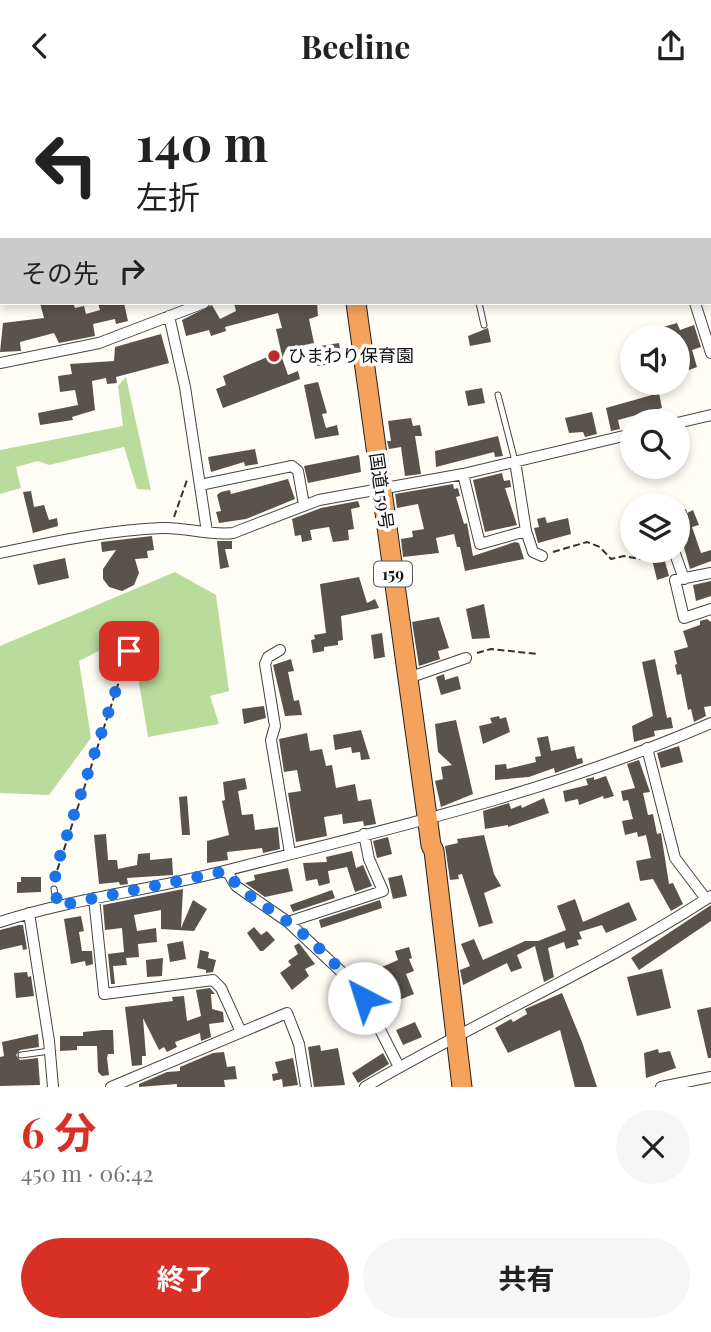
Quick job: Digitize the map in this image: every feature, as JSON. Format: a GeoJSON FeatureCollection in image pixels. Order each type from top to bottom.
{"type":"FeatureCollection","features":[{"type":"Feature","properties":{"kind":"highway","name":"国道159号"},"geometry":{"type":"LineString","coordinates":[[356,305],[428,818],[451,1040],[462,1087]]}},
{"type":"Feature","properties":{"kind":"highway","name":"国道159号"},"geometry":{"type":"LineString","coordinates":[[449,1087],[451,1040]]}},
{"type":"Feature","properties":{"kind":"street"},"geometry":{"type":"LineString","coordinates":[[0,363],[99,343],[199,305]]}},
{"type":"Feature","properties":{"kind":"street"},"geometry":{"type":"LineString","coordinates":[[696,305],[711,353]]}},
{"type":"Feature","properties":{"kind":"street"},"geometry":{"type":"LineString","coordinates":[[169,316],[185,387],[207,532]]}},
{"type":"Feature","properties":{"kind":"street"},"geometry":{"type":"LineString","coordinates":[[690,420],[711,415]]}},
{"type":"Feature","properties":{"kind":"street"},"geometry":{"type":"LineString","coordinates":[[0,553],[60,540],[171,528],[233,533],[304,505],[380,488],[463,474],[620,437]]}},
{"type":"Feature","properties":{"kind":"street"},"geometry":{"type":"LineString","coordinates":[[515,461],[526,531],[533,552],[542,556]]}},
{"type":"Feature","properties":{"kind":"street"},"geometry":{"type":"LineString","coordinates":[[200,485],[292,466],[298,471],[304,505]]}},
{"type":"Feature","properties":{"kind":"street"},"geometry":{"type":"LineString","coordinates":[[463,474],[480,544],[526,531]]}},
{"type":"Feature","properties":{"kind":"street"},"geometry":{"type":"LineString","coordinates":[[678,563],[684,579]]}},
{"type":"Feature","properties":{"kind":"street"},"geometry":{"type":"LineString","coordinates":[[711,573],[675,580],[684,618],[711,609]]}},
{"type":"Feature","properties":{"kind":"street"},"geometry":{"type":"LineString","coordinates":[[280,650],[268,657],[265,664],[275,726],[271,740],[290,853]]}},
{"type":"Feature","properties":{"kind":"street"},"geometry":{"type":"LineString","coordinates":[[408,678],[466,658]]}},
{"type":"Feature","properties":{"kind":"street"},"geometry":{"type":"LineString","coordinates":[[0,922],[57,906],[226,871],[428,818],[647,748],[711,723]]}},
{"type":"Feature","properties":{"kind":"street"},"geometry":{"type":"LineString","coordinates":[[365,1087],[612,957],[709,897],[675,858],[647,748]]}},
{"type":"Feature","properties":{"kind":"street"},"geometry":{"type":"LineString","coordinates":[[288,922],[383,891],[369,859],[364,834]]}},
{"type":"Feature","properties":{"kind":"street"},"geometry":{"type":"LineString","coordinates":[[226,871],[236,886],[288,922],[347,977],[364,998],[399,1067]]}},
{"type":"Feature","properties":{"kind":"street"},"geometry":{"type":"LineString","coordinates":[[94,898],[104,995],[213,980],[227,998],[241,1032]]}},
{"type":"Feature","properties":{"kind":"street"},"geometry":{"type":"LineString","coordinates":[[29,913],[50,1051],[52,1087]]}},
{"type":"Feature","properties":{"kind":"street"},"geometry":{"type":"LineString","coordinates":[[111,1087],[287,1013],[299,1044],[306,1087]]}},
{"type":"Feature","properties":{"kind":"street"},"geometry":{"type":"LineString","coordinates":[[661,1087],[711,1077]]}},
{"type":"Feature","properties":{"kind":"lane"},"geometry":{"type":"LineString","coordinates":[[480,305],[484,325]]}},
{"type":"Feature","properties":{"kind":"lane"},"geometry":{"type":"LineString","coordinates":[[498,395],[515,461]]}},
{"type":"Feature","properties":{"kind":"lane"},"geometry":{"type":"LineString","coordinates":[[54,888],[57,906]]}},
{"type":"Feature","properties":{"kind":"lane"},"geometry":{"type":"LineString","coordinates":[[21,1055],[50,1051]]}},
{"type":"Feature","properties":{"kind":"path"},"geometry":{"type":"LineString","coordinates":[[171,528],[187,480]]}},
{"type":"Feature","properties":{"kind":"path"},"geometry":{"type":"LineString","coordinates":[[542,556],[587,542],[600,547],[611,559],[620,557]]}},
{"type":"Feature","properties":{"kind":"path"},"geometry":{"type":"LineString","coordinates":[[466,658],[491,649],[538,654]]}},
{"type":"Feature","properties":{"kind":"path"},"geometry":{"type":"LineString","coordinates":[[54,888],[55,871],[129,651]]}},
{"type":"Feature","properties":{"kind":"green space"},"geometry":{"type":"Polygon","coordinates":[[[126,377],[151,490],[137,489],[124,447],[49,465],[38,461],[16,467],[21,488],[0,494],[0,450],[123,426],[118,386],[126,377]]]}},
{"type":"Feature","properties":{"kind":"green space"},"geometry":{"type":"Polygon","coordinates":[[[175,572],[216,595],[229,691],[210,696],[219,724],[148,737],[135,659],[144,628],[79,661],[91,738],[49,795],[0,793],[0,646],[175,572]]]}},
{"type":"Feature","properties":{"kind":"building"},"geometry":{"type":"Polygon","coordinates":[[[41,305],[74,305],[75,308],[84,306],[86,314],[100,310],[99,305],[124,305],[128,321],[116,324],[115,319],[93,324],[95,336],[59,343],[54,333],[20,342],[21,351],[0,352],[3,323],[44,318],[41,305]]]}},
{"type":"Feature","properties":{"kind":"building"},"geometry":{"type":"Polygon","coordinates":[[[212,305],[220,319],[236,311],[234,305],[317,305],[318,316],[309,319],[314,343],[286,349],[282,358],[288,375],[298,371],[300,379],[223,408],[216,389],[226,385],[223,376],[281,351],[276,329],[282,328],[278,313],[225,327],[226,331],[211,336],[209,330],[186,336],[182,320],[212,305]]]}},
{"type":"Feature","properties":{"kind":"building"},"geometry":{"type":"Polygon","coordinates":[[[694,325],[701,347],[692,350],[697,367],[690,370],[690,326],[694,325]]]}},
{"type":"Feature","properties":{"kind":"building"},"geometry":{"type":"Polygon","coordinates":[[[488,328],[491,342],[470,346],[468,336],[488,328]]]}},
{"type":"Feature","properties":{"kind":"building"},"geometry":{"type":"Polygon","coordinates":[[[161,334],[169,363],[116,377],[117,383],[107,384],[106,378],[92,381],[95,410],[72,417],[73,420],[40,425],[38,413],[78,405],[75,390],[60,392],[58,376],[72,374],[70,364],[114,361],[115,347],[161,334]]]}},
{"type":"Feature","properties":{"kind":"building"},"geometry":{"type":"Polygon","coordinates":[[[339,343],[341,354],[329,356],[331,364],[317,366],[314,347],[339,343]]]}},
{"type":"Feature","properties":{"kind":"building"},"geometry":{"type":"Polygon","coordinates":[[[318,382],[327,413],[322,414],[326,428],[337,425],[339,435],[315,439],[304,385],[318,382]]]}},
{"type":"Feature","properties":{"kind":"building"},"geometry":{"type":"Polygon","coordinates":[[[482,388],[485,403],[468,406],[465,391],[482,388]]]}},
{"type":"Feature","properties":{"kind":"building"},"geometry":{"type":"Polygon","coordinates":[[[659,395],[662,408],[620,409],[620,429],[611,431],[606,408],[659,395]]]}},
{"type":"Feature","properties":{"kind":"building"},"geometry":{"type":"Polygon","coordinates":[[[592,412],[597,434],[585,437],[583,432],[569,433],[565,418],[592,412]]]}},
{"type":"Feature","properties":{"kind":"building"},"geometry":{"type":"Polygon","coordinates":[[[411,418],[413,426],[420,425],[422,436],[415,436],[421,474],[405,476],[401,447],[389,449],[387,441],[391,441],[388,421],[411,418]]]}},
{"type":"Feature","properties":{"kind":"building"},"geometry":{"type":"Polygon","coordinates":[[[498,436],[503,456],[495,457],[494,452],[436,467],[435,451],[498,436]]]}},
{"type":"Feature","properties":{"kind":"building"},"geometry":{"type":"Polygon","coordinates":[[[255,449],[258,464],[245,466],[244,462],[211,472],[208,457],[255,449]]]}},
{"type":"Feature","properties":{"kind":"building"},"geometry":{"type":"Polygon","coordinates":[[[359,455],[361,472],[308,483],[304,466],[359,455]]]}},
{"type":"Feature","properties":{"kind":"building"},"geometry":{"type":"Polygon","coordinates":[[[502,473],[504,481],[510,480],[511,487],[505,488],[517,525],[485,532],[473,480],[502,473]]]}},
{"type":"Feature","properties":{"kind":"building"},"geometry":{"type":"Polygon","coordinates":[[[288,479],[295,499],[246,519],[219,523],[216,512],[221,511],[217,495],[221,492],[230,490],[231,494],[288,479]]]}},
{"type":"Feature","properties":{"kind":"building"},"geometry":{"type":"Polygon","coordinates":[[[453,484],[454,489],[458,488],[460,496],[456,497],[464,524],[467,523],[473,556],[515,542],[519,543],[524,559],[465,571],[454,534],[436,538],[439,553],[403,557],[401,539],[413,537],[412,531],[424,529],[418,504],[397,508],[395,494],[453,484]]]}},
{"type":"Feature","properties":{"kind":"building"},"geometry":{"type":"Polygon","coordinates":[[[31,491],[34,507],[44,505],[49,520],[57,518],[58,526],[33,533],[23,492],[31,491]]]}},
{"type":"Feature","properties":{"kind":"building"},"geometry":{"type":"Polygon","coordinates":[[[358,501],[360,507],[351,509],[354,529],[348,530],[349,540],[333,542],[329,527],[310,530],[312,540],[302,542],[301,535],[295,536],[292,519],[321,508],[358,501]]]}},
{"type":"Feature","properties":{"kind":"building"},"geometry":{"type":"Polygon","coordinates":[[[693,510],[699,525],[692,527],[701,553],[711,550],[711,561],[690,569],[690,512],[693,510]]]}},
{"type":"Feature","properties":{"kind":"building"},"geometry":{"type":"Polygon","coordinates":[[[545,517],[547,523],[568,518],[571,534],[538,543],[534,528],[539,527],[537,519],[545,517]]]}},
{"type":"Feature","properties":{"kind":"building"},"geometry":{"type":"Polygon","coordinates":[[[152,536],[154,550],[147,551],[148,558],[135,559],[139,573],[134,585],[122,591],[109,587],[103,579],[103,569],[116,550],[102,552],[101,542],[152,536]]]}},
{"type":"Feature","properties":{"kind":"building"},"geometry":{"type":"Polygon","coordinates":[[[217,541],[232,541],[232,549],[225,549],[229,567],[220,569],[217,541]]]}},
{"type":"Feature","properties":{"kind":"building"},"geometry":{"type":"Polygon","coordinates":[[[65,558],[69,578],[38,585],[33,565],[65,558]]]}},
{"type":"Feature","properties":{"kind":"building"},"geometry":{"type":"Polygon","coordinates":[[[653,563],[665,563],[669,576],[657,580],[653,563]]]}},
{"type":"Feature","properties":{"kind":"building"},"geometry":{"type":"Polygon","coordinates":[[[359,577],[367,603],[375,599],[379,608],[341,616],[343,640],[338,641],[338,645],[324,647],[324,651],[313,653],[311,640],[315,639],[314,635],[326,633],[320,584],[359,577]]]}},
{"type":"Feature","properties":{"kind":"building"},"geometry":{"type":"Polygon","coordinates":[[[711,581],[711,596],[696,601],[693,585],[711,581]]]}},
{"type":"Feature","properties":{"kind":"building"},"geometry":{"type":"Polygon","coordinates":[[[484,604],[490,638],[472,639],[466,609],[484,604]]]}},
{"type":"Feature","properties":{"kind":"building"},"geometry":{"type":"Polygon","coordinates":[[[439,617],[449,648],[438,651],[440,659],[419,666],[412,622],[439,617]]]}},
{"type":"Feature","properties":{"kind":"building"},"geometry":{"type":"Polygon","coordinates":[[[707,619],[711,622],[711,706],[704,707],[706,716],[694,722],[691,709],[688,710],[681,674],[677,675],[674,651],[688,647],[683,631],[700,625],[700,621],[707,619]]]}},
{"type":"Feature","properties":{"kind":"building"},"geometry":{"type":"Polygon","coordinates":[[[382,633],[385,657],[374,659],[371,635],[382,633]]]}},
{"type":"Feature","properties":{"kind":"building"},"geometry":{"type":"Polygon","coordinates":[[[291,659],[294,671],[288,672],[294,701],[299,700],[302,715],[285,716],[273,665],[291,659]]]}},
{"type":"Feature","properties":{"kind":"building"},"geometry":{"type":"Polygon","coordinates":[[[655,659],[667,718],[671,717],[673,728],[654,731],[655,736],[634,742],[632,726],[653,716],[642,662],[655,659]]]}},
{"type":"Feature","properties":{"kind":"building"},"geometry":{"type":"Polygon","coordinates":[[[444,674],[445,680],[458,676],[461,689],[441,695],[436,677],[444,674]]]}},
{"type":"Feature","properties":{"kind":"building"},"geometry":{"type":"Polygon","coordinates":[[[264,706],[266,718],[244,724],[242,709],[264,706]]]}},
{"type":"Feature","properties":{"kind":"building"},"geometry":{"type":"Polygon","coordinates":[[[499,716],[500,719],[506,717],[510,732],[483,744],[479,726],[492,723],[490,718],[499,716]]]}},
{"type":"Feature","properties":{"kind":"building"},"geometry":{"type":"Polygon","coordinates":[[[456,720],[473,794],[441,807],[435,781],[443,779],[441,767],[452,765],[438,752],[435,724],[456,720]]]}},
{"type":"Feature","properties":{"kind":"building"},"geometry":{"type":"Polygon","coordinates":[[[361,730],[370,759],[361,760],[360,752],[352,753],[351,747],[335,750],[333,735],[361,730]]]}},
{"type":"Feature","properties":{"kind":"building"},"geometry":{"type":"Polygon","coordinates":[[[307,733],[310,751],[322,749],[326,766],[332,765],[336,788],[355,784],[358,801],[371,799],[376,824],[364,826],[363,821],[343,824],[342,814],[324,817],[327,836],[296,842],[288,793],[301,791],[297,770],[284,772],[279,739],[307,733]]]}},
{"type":"Feature","properties":{"kind":"building"},"geometry":{"type":"Polygon","coordinates":[[[548,736],[551,751],[574,746],[577,759],[582,758],[583,763],[555,773],[554,768],[529,777],[495,780],[495,765],[506,764],[507,769],[536,762],[535,757],[541,756],[537,738],[548,736]]]}},
{"type":"Feature","properties":{"kind":"building"},"geometry":{"type":"Polygon","coordinates":[[[679,746],[683,762],[661,768],[657,753],[679,746]]]}},
{"type":"Feature","properties":{"kind":"building"},"geometry":{"type":"Polygon","coordinates":[[[639,760],[650,792],[643,793],[648,815],[653,814],[657,834],[661,833],[669,884],[673,883],[683,904],[671,911],[653,879],[640,881],[636,861],[651,858],[646,835],[638,837],[637,832],[625,835],[622,821],[633,819],[628,800],[623,801],[621,791],[635,788],[627,764],[639,760]]]}},
{"type":"Feature","properties":{"kind":"building"},"geometry":{"type":"Polygon","coordinates":[[[606,776],[614,796],[604,799],[603,796],[579,805],[578,799],[565,802],[563,791],[588,785],[586,779],[594,777],[594,780],[606,776]]]}},
{"type":"Feature","properties":{"kind":"building"},"geometry":{"type":"Polygon","coordinates":[[[245,778],[247,789],[238,791],[242,815],[253,814],[255,830],[278,827],[280,849],[263,853],[262,848],[227,852],[228,860],[207,863],[207,841],[229,835],[222,801],[225,800],[223,782],[245,778]]]}},
{"type":"Feature","properties":{"kind":"building"},"geometry":{"type":"Polygon","coordinates":[[[187,796],[190,835],[182,835],[179,797],[187,796]]]}},
{"type":"Feature","properties":{"kind":"building"},"geometry":{"type":"Polygon","coordinates":[[[544,798],[549,813],[508,827],[485,829],[483,811],[509,803],[511,809],[521,805],[522,808],[544,798]]]}},
{"type":"Feature","properties":{"kind":"building"},"geometry":{"type":"Polygon","coordinates":[[[106,834],[108,860],[117,860],[118,869],[137,865],[138,854],[150,853],[150,860],[172,858],[173,875],[127,878],[128,884],[120,885],[119,882],[99,884],[94,835],[106,834]]]}},
{"type":"Feature","properties":{"kind":"building"},"geometry":{"type":"Polygon","coordinates":[[[484,835],[494,874],[501,886],[484,893],[493,923],[479,927],[462,874],[458,875],[459,879],[450,880],[445,846],[458,843],[457,839],[484,835]]]}},
{"type":"Feature","properties":{"kind":"building"},"geometry":{"type":"Polygon","coordinates":[[[388,837],[392,854],[377,858],[373,841],[388,837]]]}},
{"type":"Feature","properties":{"kind":"building"},"geometry":{"type":"Polygon","coordinates":[[[352,851],[356,868],[363,865],[372,886],[355,892],[347,867],[328,871],[330,883],[319,886],[317,879],[306,881],[303,863],[327,862],[326,857],[352,851]]]}},
{"type":"Feature","properties":{"kind":"building"},"geometry":{"type":"Polygon","coordinates":[[[288,868],[293,891],[265,897],[245,883],[255,880],[254,875],[288,868]]]}},
{"type":"Feature","properties":{"kind":"building"},"geometry":{"type":"Polygon","coordinates":[[[402,875],[407,896],[393,899],[388,878],[402,875]]]}},
{"type":"Feature","properties":{"kind":"building"},"geometry":{"type":"Polygon","coordinates":[[[21,877],[41,877],[41,892],[17,893],[17,882],[21,882],[21,877]]]}},
{"type":"Feature","properties":{"kind":"building"},"geometry":{"type":"Polygon","coordinates":[[[183,889],[181,928],[193,900],[207,909],[194,931],[161,929],[161,910],[134,915],[137,931],[156,928],[157,942],[138,944],[139,957],[126,958],[127,965],[113,966],[115,984],[111,984],[108,954],[124,952],[122,928],[105,930],[103,905],[183,889]]]}},
{"type":"Feature","properties":{"kind":"building"},"geometry":{"type":"Polygon","coordinates":[[[332,890],[335,898],[293,912],[290,905],[332,890]]]}},
{"type":"Feature","properties":{"kind":"building"},"geometry":{"type":"Polygon","coordinates":[[[575,899],[583,922],[629,902],[637,920],[606,933],[602,925],[579,932],[582,939],[577,940],[579,945],[566,949],[564,942],[548,948],[554,977],[544,982],[535,946],[517,955],[522,968],[511,972],[507,963],[463,985],[460,970],[470,966],[461,944],[474,939],[483,960],[525,941],[538,941],[566,930],[557,906],[575,899]]]}},
{"type":"Feature","properties":{"kind":"building"},"geometry":{"type":"Polygon","coordinates":[[[380,900],[382,908],[321,928],[319,920],[380,900]]]}},
{"type":"Feature","properties":{"kind":"building"},"geometry":{"type":"Polygon","coordinates":[[[711,905],[711,921],[639,970],[631,958],[711,905]]]}},
{"type":"Feature","properties":{"kind":"building"},"geometry":{"type":"Polygon","coordinates":[[[81,916],[84,931],[79,932],[82,951],[92,951],[93,964],[86,966],[85,961],[71,964],[64,919],[81,916]]]}},
{"type":"Feature","properties":{"kind":"building"},"geometry":{"type":"Polygon","coordinates":[[[23,925],[27,949],[23,950],[22,945],[0,950],[0,930],[23,925]]]}},
{"type":"Feature","properties":{"kind":"building"},"geometry":{"type":"Polygon","coordinates":[[[254,927],[261,935],[267,931],[275,940],[263,951],[260,951],[247,933],[254,927]]]}},
{"type":"Feature","properties":{"kind":"building"},"geometry":{"type":"Polygon","coordinates":[[[183,941],[186,959],[170,962],[167,944],[183,941]]]}},
{"type":"Feature","properties":{"kind":"building"},"geometry":{"type":"Polygon","coordinates":[[[299,943],[315,964],[305,969],[309,976],[292,990],[280,973],[291,965],[288,961],[298,954],[294,946],[299,943]]]}},
{"type":"Feature","properties":{"kind":"building"},"geometry":{"type":"Polygon","coordinates":[[[409,947],[412,958],[409,959],[414,971],[406,974],[414,994],[379,1008],[374,994],[391,987],[382,967],[398,960],[395,951],[409,947]]]}},
{"type":"Feature","properties":{"kind":"building"},"geometry":{"type":"Polygon","coordinates":[[[200,950],[209,952],[208,958],[216,960],[213,972],[206,973],[206,970],[197,968],[200,950]]]}},
{"type":"Feature","properties":{"kind":"building"},"geometry":{"type":"Polygon","coordinates":[[[163,958],[162,976],[147,977],[146,960],[163,958]]]}},
{"type":"Feature","properties":{"kind":"building"},"geometry":{"type":"Polygon","coordinates":[[[662,969],[671,1008],[637,1016],[627,977],[662,969]]]}},
{"type":"Feature","properties":{"kind":"building"},"geometry":{"type":"Polygon","coordinates":[[[27,972],[28,977],[31,976],[34,996],[16,998],[14,973],[27,972]]]}},
{"type":"Feature","properties":{"kind":"building"},"geometry":{"type":"Polygon","coordinates":[[[210,988],[215,994],[211,994],[212,1009],[223,1012],[224,1022],[209,1024],[211,1037],[201,1041],[200,1033],[175,1042],[177,1047],[167,1052],[164,1047],[159,1050],[143,1018],[146,1056],[142,1056],[142,1065],[132,1066],[125,1007],[173,1001],[172,997],[184,996],[187,1021],[201,1016],[196,990],[210,988]]]}},
{"type":"Feature","properties":{"kind":"building"},"geometry":{"type":"Polygon","coordinates":[[[562,993],[597,1087],[575,1087],[560,1030],[508,1053],[495,1028],[511,1019],[513,1022],[527,1014],[525,1009],[562,993]]]}},
{"type":"Feature","properties":{"kind":"building"},"geometry":{"type":"Polygon","coordinates":[[[711,1007],[711,1058],[708,1058],[697,1010],[711,1007]]]}},
{"type":"Feature","properties":{"kind":"building"},"geometry":{"type":"Polygon","coordinates":[[[415,1022],[422,1037],[403,1045],[396,1030],[415,1022]]]}},
{"type":"Feature","properties":{"kind":"building"},"geometry":{"type":"Polygon","coordinates":[[[113,1030],[114,1054],[108,1054],[107,1058],[109,1075],[102,1076],[98,1072],[97,1046],[77,1046],[77,1050],[60,1051],[60,1036],[83,1036],[83,1032],[113,1030]]]}},
{"type":"Feature","properties":{"kind":"building"},"geometry":{"type":"Polygon","coordinates":[[[38,1034],[39,1047],[20,1050],[16,1055],[20,1060],[38,1058],[40,1085],[0,1086],[0,1057],[4,1056],[2,1042],[38,1034]]]}},
{"type":"Feature","properties":{"kind":"building"},"geometry":{"type":"Polygon","coordinates":[[[320,1045],[321,1051],[338,1048],[345,1085],[314,1087],[308,1047],[320,1045]]]}},
{"type":"Feature","properties":{"kind":"building"},"geometry":{"type":"Polygon","coordinates":[[[658,1049],[659,1053],[670,1051],[676,1068],[646,1078],[644,1053],[658,1049]]]}},
{"type":"Feature","properties":{"kind":"building"},"geometry":{"type":"Polygon","coordinates":[[[224,1052],[227,1067],[235,1066],[237,1079],[224,1080],[225,1087],[177,1087],[177,1084],[139,1087],[139,1084],[167,1072],[180,1071],[180,1067],[213,1053],[224,1052]]]}},
{"type":"Feature","properties":{"kind":"building"},"geometry":{"type":"Polygon","coordinates":[[[383,1053],[389,1064],[358,1083],[352,1073],[383,1053]]]}},
{"type":"Feature","properties":{"kind":"building"},"geometry":{"type":"Polygon","coordinates":[[[293,1058],[298,1085],[283,1087],[282,1079],[273,1081],[272,1074],[278,1073],[275,1062],[293,1058]]]}},
{"type":"Feature","properties":{"kind":"place","name":"ひまわり保育園"},"geometry":{"type":"Point","coordinates":[274,356]}},
{"type":"Feature","properties":{"kind":"route"},"geometry":{"type":"LineString","coordinates":[[129,651],[55,871],[57,906],[226,871],[236,886],[288,922],[347,977],[364,998]]}}]}
